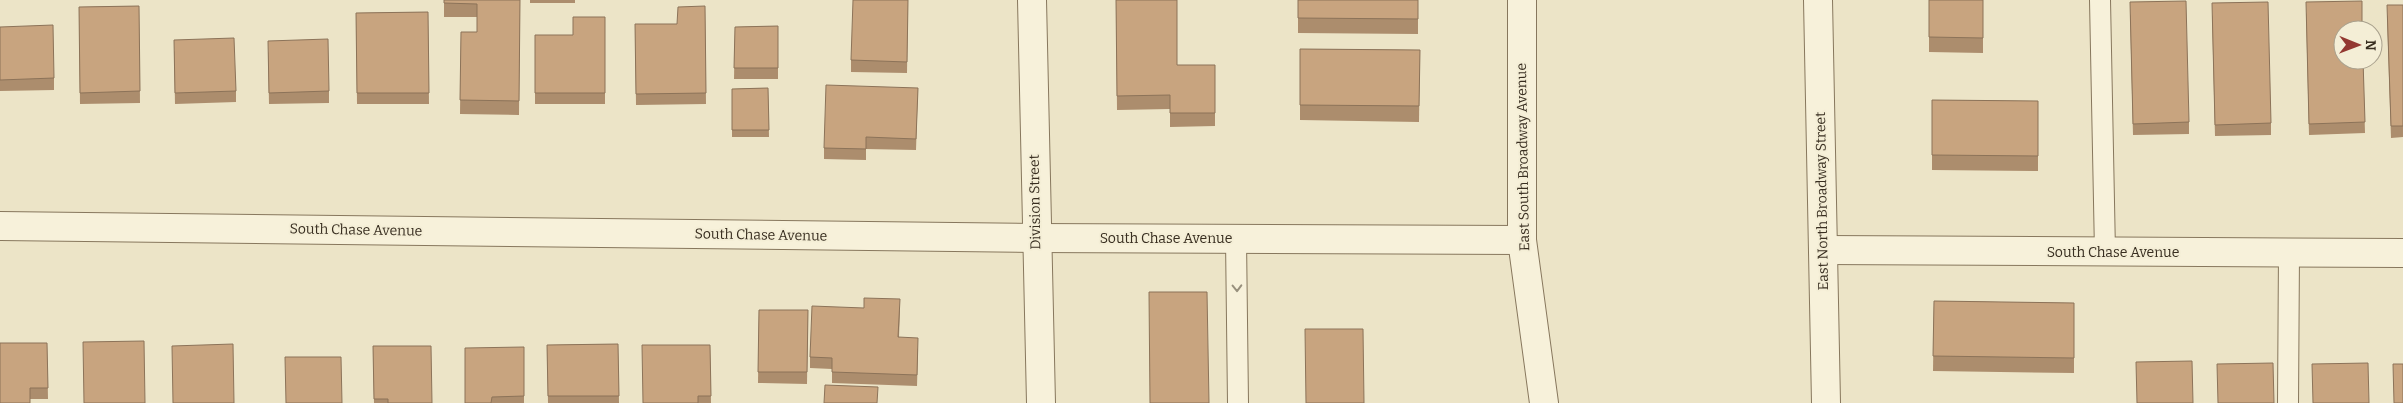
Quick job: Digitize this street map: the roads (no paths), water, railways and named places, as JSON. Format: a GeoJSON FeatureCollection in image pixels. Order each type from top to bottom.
{"type":"FeatureCollection","features":[{"type":"Feature","properties":{"kind":"street","name":"Division Street"},"geometry":{"type":"LineString","coordinates":[[1032,0],[1041,403]]}},
{"type":"Feature","properties":{"kind":"street","name":"East South Broadway Avenue"},"geometry":{"type":"LineString","coordinates":[[1522,0],[1522,240],[1544,403]]}},
{"type":"Feature","properties":{"kind":"street","name":"East North Broadway Street"},"geometry":{"type":"LineString","coordinates":[[1818,0],[1826,403]]}},
{"type":"Feature","properties":{"kind":"street","name":"South Chase Avenue"},"geometry":{"type":"LineString","coordinates":[[0,226],[1036,238],[1522,240]]}},
{"type":"Feature","properties":{"kind":"street","name":"South Chase Avenue"},"geometry":{"type":"LineString","coordinates":[[1823,250],[2403,253]]}},
{"type":"Feature","properties":{"kind":"lane"},"geometry":{"type":"LineString","coordinates":[[2100,0],[2105,252]]}},
{"type":"Feature","properties":{"kind":"lane"},"geometry":{"type":"LineString","coordinates":[[1236,239],[1238,403]]}},
{"type":"Feature","properties":{"kind":"lane"},"geometry":{"type":"LineString","coordinates":[[2288,403],[2289,252]]}}]}
